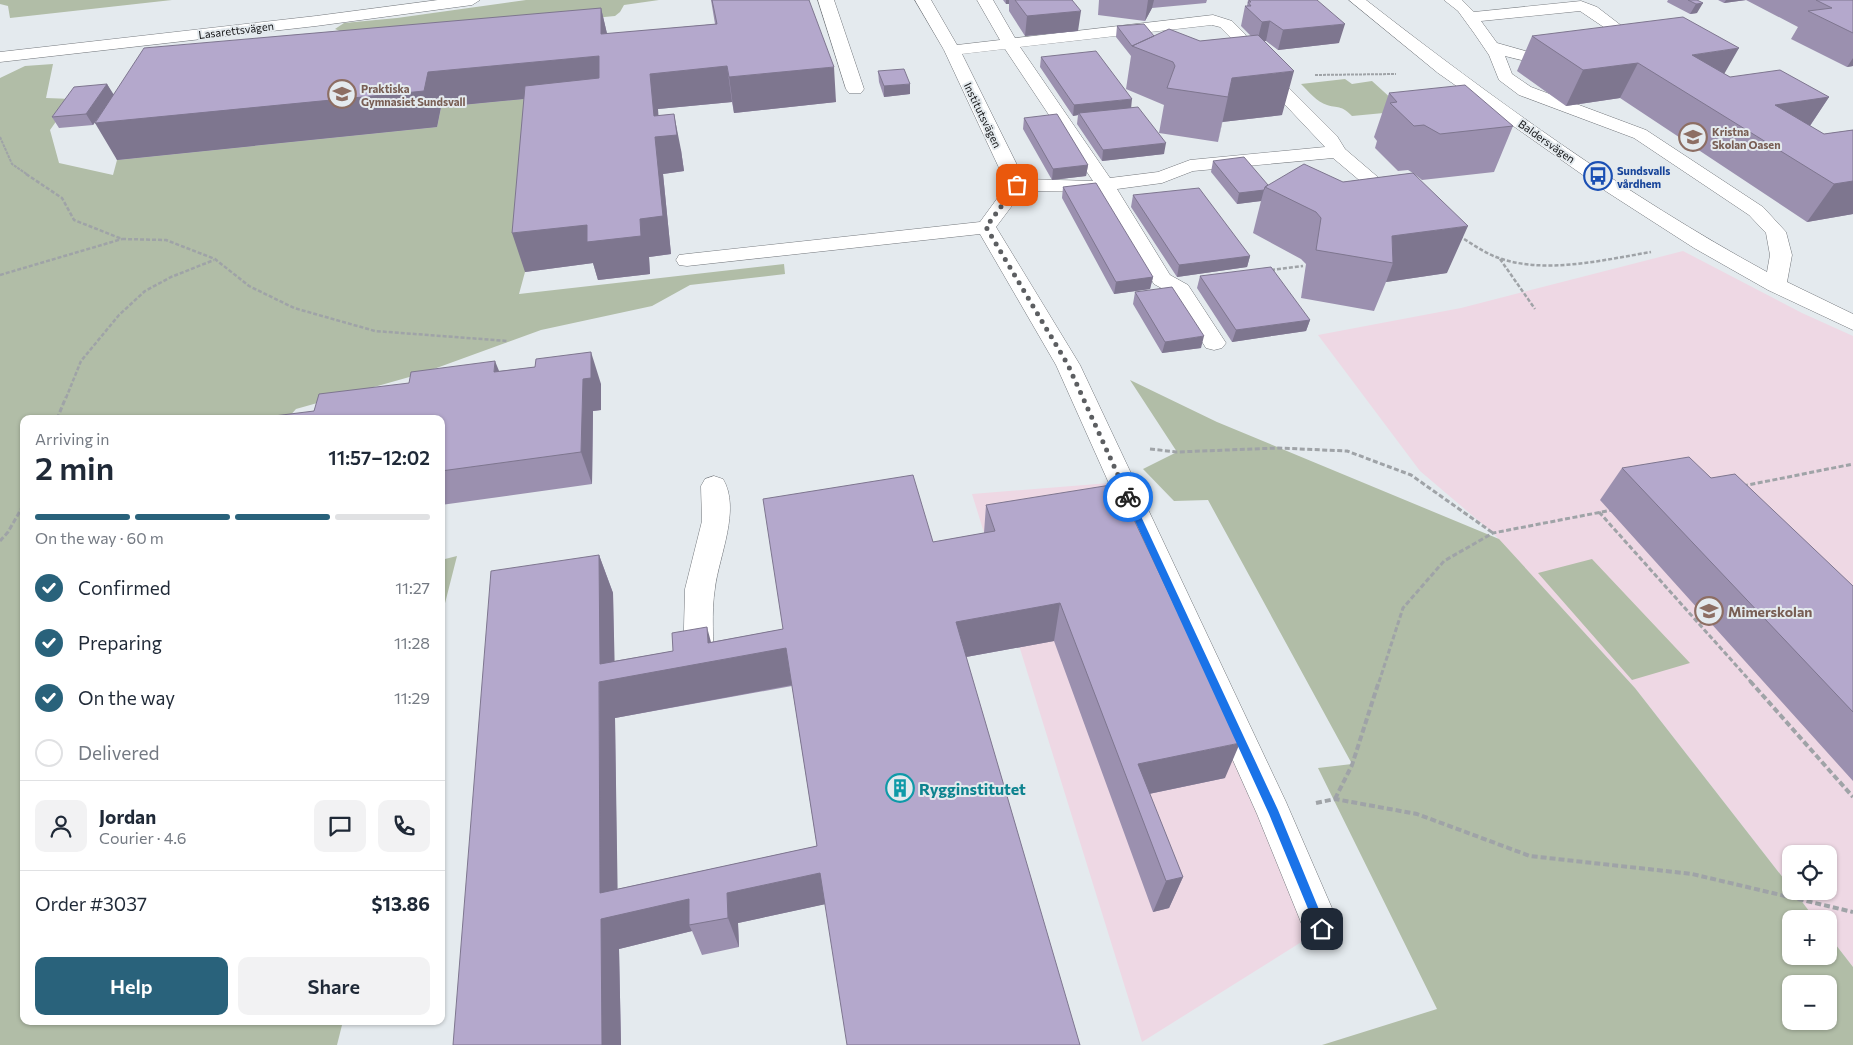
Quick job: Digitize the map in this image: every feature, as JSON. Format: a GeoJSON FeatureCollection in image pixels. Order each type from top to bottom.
{"type":"FeatureCollection","features":[{"type":"Feature","properties":{"kind":"street","name":"Lasarettsvägen"},"geometry":{"type":"LineString","coordinates":[[0,57],[316,21],[472,0]]}},
{"type":"Feature","properties":{"kind":"street"},"geometry":{"type":"LineString","coordinates":[[826,0],[855,89]]}},
{"type":"Feature","properties":{"kind":"street","name":"Institutsvägen"},"geometry":{"type":"LineString","coordinates":[[923,0],[952,50],[1017,185]]}},
{"type":"Feature","properties":{"kind":"street"},"geometry":{"type":"LineString","coordinates":[[985,0],[1010,44],[1105,185],[1162,279],[1180,290],[1214,343]]}},
{"type":"Feature","properties":{"kind":"street","name":"Baldersvägen"},"geometry":{"type":"LineString","coordinates":[[1357,0],[1444,69],[1614,188],[1701,244],[1776,285],[1853,323]]}},
{"type":"Feature","properties":{"kind":"street"},"geometry":{"type":"LineString","coordinates":[[1452,0],[1464,8],[1490,46],[1505,76],[1525,91],[1640,134],[1756,211],[1776,232],[1780,255],[1776,285]]}},
{"type":"Feature","properties":{"kind":"street"},"geometry":{"type":"LineString","coordinates":[[1213,3],[1216,13],[1213,20]]}},
{"type":"Feature","properties":{"kind":"street"},"geometry":{"type":"LineString","coordinates":[[1470,17],[1581,6],[1592,10],[1619,30],[1619,44],[1606,53],[1562,59],[1528,57],[1490,46]]}},
{"type":"Feature","properties":{"kind":"street"},"geometry":{"type":"LineString","coordinates":[[952,50],[1213,20],[1226,24],[1240,38],[1248,56],[1271,77],[1331,140],[1337,152],[1397,202]]}},
{"type":"Feature","properties":{"kind":"street"},"geometry":{"type":"LineString","coordinates":[[687,260],[986,227],[1017,185],[1090,187],[1162,177],[1190,166],[1337,152]]}},
{"type":"Feature","properties":{"kind":"street"},"geometry":{"type":"LineString","coordinates":[[986,227],[1068,365],[1274,813],[1322,929]]}},
{"type":"Feature","properties":{"kind":"street"},"geometry":{"type":"LineString","coordinates":[[698,667],[700,589],[716,521],[714,486]]}},
{"type":"Feature","properties":{"kind":"path"},"geometry":{"type":"LineString","coordinates":[[1271,77],[1341,74],[1369,76],[1444,69]]}},
{"type":"Feature","properties":{"kind":"path"},"geometry":{"type":"LineString","coordinates":[[0,137],[12,164],[62,198],[74,220],[122,239]]}},
{"type":"Feature","properties":{"kind":"path"},"geometry":{"type":"LineString","coordinates":[[1456,235],[1499,258],[1538,264],[1615,258],[1701,244]]}},
{"type":"Feature","properties":{"kind":"path"},"geometry":{"type":"LineString","coordinates":[[0,275],[122,239],[166,240],[215,260],[249,286],[294,308],[375,331],[508,341]]}},
{"type":"Feature","properties":{"kind":"path"},"geometry":{"type":"LineString","coordinates":[[1499,258],[1534,309]]}},
{"type":"Feature","properties":{"kind":"path"},"geometry":{"type":"LineString","coordinates":[[59,415],[81,361],[119,315],[145,291],[170,277],[215,260]]}},
{"type":"Feature","properties":{"kind":"path"},"geometry":{"type":"LineString","coordinates":[[1265,271],[1303,266]]}},
{"type":"Feature","properties":{"kind":"path"},"geometry":{"type":"LineString","coordinates":[[1177,452],[1278,448],[1347,451],[1411,475],[1493,533]]}},
{"type":"Feature","properties":{"kind":"path"},"geometry":{"type":"LineString","coordinates":[[1736,488],[1853,464]]}},
{"type":"Feature","properties":{"kind":"path"},"geometry":{"type":"LineString","coordinates":[[1335,798],[1352,765],[1403,608],[1444,561],[1493,533],[1618,508]]}},
{"type":"Feature","properties":{"kind":"path"},"geometry":{"type":"LineString","coordinates":[[0,541],[8,532],[20,511]]}},
{"type":"Feature","properties":{"kind":"path"},"geometry":{"type":"LineString","coordinates":[[1598,512],[1853,797]]}},
{"type":"Feature","properties":{"kind":"path"},"geometry":{"type":"LineString","coordinates":[[1274,813],[1335,798],[1417,814],[1530,856],[1692,874],[1853,912]]}},
{"type":"Feature","properties":{"kind":"shaded area","name":"Mimerskolan"},"geometry":{"type":"Polygon","coordinates":[[[1683,251],[1802,313],[1853,336],[1853,967],[1837,946],[1837,910],[1808,910],[1801,900],[1837,900],[1837,845],[1782,845],[1782,876],[1635,688],[1493,533],[1420,471],[1318,335],[1461,308],[1683,251]]]}},
{"type":"Feature","properties":{"kind":"shaded area"},"geometry":{"type":"Polygon","coordinates":[[[1122,482],[1322,929],[1142,1042],[972,494],[1122,482]]]}},
{"type":"Feature","properties":{"kind":"green space"},"geometry":{"type":"Polygon","coordinates":[[[0,0],[172,0],[10,18],[8,6],[0,4],[0,0]]]}},
{"type":"Feature","properties":{"kind":"green space"},"geometry":{"type":"Polygon","coordinates":[[[526,0],[659,0],[624,5],[615,16],[363,40],[335,29],[344,23],[397,18],[526,0]]]}},
{"type":"Feature","properties":{"kind":"green space"},"geometry":{"type":"Polygon","coordinates":[[[53,64],[46,98],[72,99],[50,130],[59,163],[113,175],[117,160],[437,127],[441,107],[607,91],[525,272],[519,294],[784,264],[785,274],[690,285],[652,306],[541,330],[420,374],[296,409],[291,415],[20,415],[20,1025],[342,1025],[337,1045],[0,1045],[0,78],[25,66],[53,64]]]}},
{"type":"Feature","properties":{"kind":"green space"},"geometry":{"type":"Polygon","coordinates":[[[1345,79],[1352,84],[1372,81],[1405,111],[1352,116],[1343,109],[1320,101],[1301,84],[1345,79]]]}},
{"type":"Feature","properties":{"kind":"green space"},"geometry":{"type":"Polygon","coordinates":[[[1130,380],[1217,422],[1499,539],[1635,688],[1782,876],[1782,900],[1801,900],[1808,910],[1782,910],[1782,965],[1837,965],[1837,946],[1853,967],[1853,1045],[1322,1045],[1437,1009],[1318,768],[1352,764],[1208,500],[1174,501],[1143,469],[1177,452],[1130,380]]]}},
{"type":"Feature","properties":{"kind":"green space"},"geometry":{"type":"Polygon","coordinates":[[[457,556],[445,603],[445,559],[457,556]]]}},
{"type":"Feature","properties":{"kind":"green space"},"geometry":{"type":"Polygon","coordinates":[[[1592,559],[1690,663],[1632,680],[1538,573],[1592,559]]]}},
{"type":"Feature","properties":{"kind":"building"},"geometry":{"type":"Polygon","coordinates":[[[712,0],[809,0],[834,67],[729,77],[727,66],[650,74],[654,116],[674,114],[677,135],[655,137],[663,216],[640,219],[641,236],[587,242],[587,225],[512,233],[525,86],[599,78],[599,56],[428,72],[424,91],[95,123],[144,48],[601,8],[601,34],[717,24],[712,0]]]}},
{"type":"Feature","properties":{"kind":"building"},"geometry":{"type":"Polygon","coordinates":[[[1015,0],[1072,0],[1081,11],[1027,16],[1015,0]]]}},
{"type":"Feature","properties":{"kind":"building"},"geometry":{"type":"Polygon","coordinates":[[[1249,0],[1317,0],[1345,24],[1283,30],[1270,21],[1262,22],[1245,6],[1251,6],[1248,2],[1251,2],[1249,0]]]}},
{"type":"Feature","properties":{"kind":"building"},"geometry":{"type":"Polygon","coordinates":[[[1688,0],[1697,0],[1703,3],[1696,4],[1688,0]]]}},
{"type":"Feature","properties":{"kind":"building"},"geometry":{"type":"Polygon","coordinates":[[[1816,0],[1853,0],[1853,33],[1808,11],[1832,8],[1816,0]]]}},
{"type":"Feature","properties":{"kind":"building"},"geometry":{"type":"Polygon","coordinates":[[[1683,17],[1739,48],[1692,55],[1730,77],[1780,70],[1829,97],[1775,105],[1824,134],[1853,130],[1853,181],[1834,184],[1638,63],[1583,70],[1532,36],[1683,17]]]}},
{"type":"Feature","properties":{"kind":"building"},"geometry":{"type":"Polygon","coordinates":[[[1144,24],[1154,36],[1132,46],[1117,26],[1144,24]]]}},
{"type":"Feature","properties":{"kind":"building"},"geometry":{"type":"Polygon","coordinates":[[[1169,29],[1200,41],[1258,35],[1294,71],[1232,78],[1228,97],[1167,88],[1175,66],[1173,62],[1132,46],[1169,29]]]}},
{"type":"Feature","properties":{"kind":"building"},"geometry":{"type":"Polygon","coordinates":[[[1096,51],[1132,99],[1074,105],[1041,57],[1096,51]]]}},
{"type":"Feature","properties":{"kind":"building"},"geometry":{"type":"Polygon","coordinates":[[[904,69],[910,84],[884,86],[878,71],[904,69]]]}},
{"type":"Feature","properties":{"kind":"building"},"geometry":{"type":"Polygon","coordinates":[[[107,84],[86,114],[52,117],[74,87],[107,84]]]}},
{"type":"Feature","properties":{"kind":"building"},"geometry":{"type":"Polygon","coordinates":[[[1465,85],[1513,126],[1440,134],[1424,125],[1414,126],[1390,103],[1397,102],[1389,93],[1465,85]]]}},
{"type":"Feature","properties":{"kind":"building"},"geometry":{"type":"Polygon","coordinates":[[[1138,107],[1166,143],[1103,150],[1079,113],[1138,107]]]}},
{"type":"Feature","properties":{"kind":"building"},"geometry":{"type":"Polygon","coordinates":[[[1057,114],[1088,165],[1053,169],[1024,118],[1057,114]]]}},
{"type":"Feature","properties":{"kind":"building"},"geometry":{"type":"Polygon","coordinates":[[[1244,157],[1268,185],[1264,190],[1239,193],[1213,161],[1244,157]]]}},
{"type":"Feature","properties":{"kind":"building"},"geometry":{"type":"Polygon","coordinates":[[[1304,164],[1343,182],[1413,173],[1468,226],[1392,236],[1393,263],[1316,250],[1321,218],[1316,212],[1265,187],[1304,164]]]}},
{"type":"Feature","properties":{"kind":"building"},"geometry":{"type":"Polygon","coordinates":[[[1096,183],[1153,277],[1116,282],[1063,187],[1096,183]]]}},
{"type":"Feature","properties":{"kind":"building"},"geometry":{"type":"Polygon","coordinates":[[[1199,188],[1250,256],[1179,265],[1133,195],[1199,188]]]}},
{"type":"Feature","properties":{"kind":"building"},"geometry":{"type":"Polygon","coordinates":[[[1271,267],[1310,320],[1236,330],[1200,276],[1271,267]]]}},
{"type":"Feature","properties":{"kind":"building"},"geometry":{"type":"Polygon","coordinates":[[[1172,287],[1204,336],[1165,342],[1135,292],[1172,287]]]}},
{"type":"Feature","properties":{"kind":"building"},"geometry":{"type":"Polygon","coordinates":[[[591,352],[591,378],[583,379],[581,452],[445,470],[445,415],[282,415],[314,411],[319,394],[409,383],[411,372],[495,361],[494,372],[535,367],[536,359],[591,352]]]}},
{"type":"Feature","properties":{"kind":"building"},"geometry":{"type":"Polygon","coordinates":[[[1689,457],[1711,478],[1735,474],[1853,586],[1853,712],[1622,468],[1689,457]]]}},
{"type":"Feature","properties":{"kind":"building","name":"Rygginstitutet"},"geometry":{"type":"Polygon","coordinates":[[[913,475],[933,542],[995,531],[986,505],[1117,484],[1240,743],[1138,764],[1183,877],[1166,881],[1060,603],[956,622],[1080,1045],[847,1045],[820,873],[727,893],[728,918],[689,925],[689,899],[601,919],[602,1045],[453,1045],[491,571],[599,555],[600,664],[673,651],[672,633],[707,627],[708,643],[783,629],[763,499],[913,475]],[[786,648],[599,682],[600,893],[817,846],[786,648]]]}},
{"type":"Feature","properties":{"kind":"way so far"},"geometry":{"type":"LineString","coordinates":[[1017,185],[986,227],[1068,365],[1128,497]]}},
{"type":"Feature","properties":{"kind":"place","name":"Praktiska Gymnasiet Sundsvall"},"geometry":{"type":"Point","coordinates":[342,94]}},
{"type":"Feature","properties":{"kind":"place","name":"Kristna Skolan Oasen"},"geometry":{"type":"Point","coordinates":[1693,137]}},
{"type":"Feature","properties":{"kind":"place","name":"Sundsvalls vårdhem"},"geometry":{"type":"Point","coordinates":[1598,176]}},
{"type":"Feature","properties":{"kind":"place","name":"Mimerskolan"},"geometry":{"type":"Point","coordinates":[1709,611]}},
{"type":"Feature","properties":{"kind":"place","name":"Rygginstitutet"},"geometry":{"type":"Point","coordinates":[900,788]}},
{"type":"Feature","properties":{"kind":"route"},"geometry":{"type":"LineString","coordinates":[[1128,497],[1274,813],[1322,929]]}}]}
